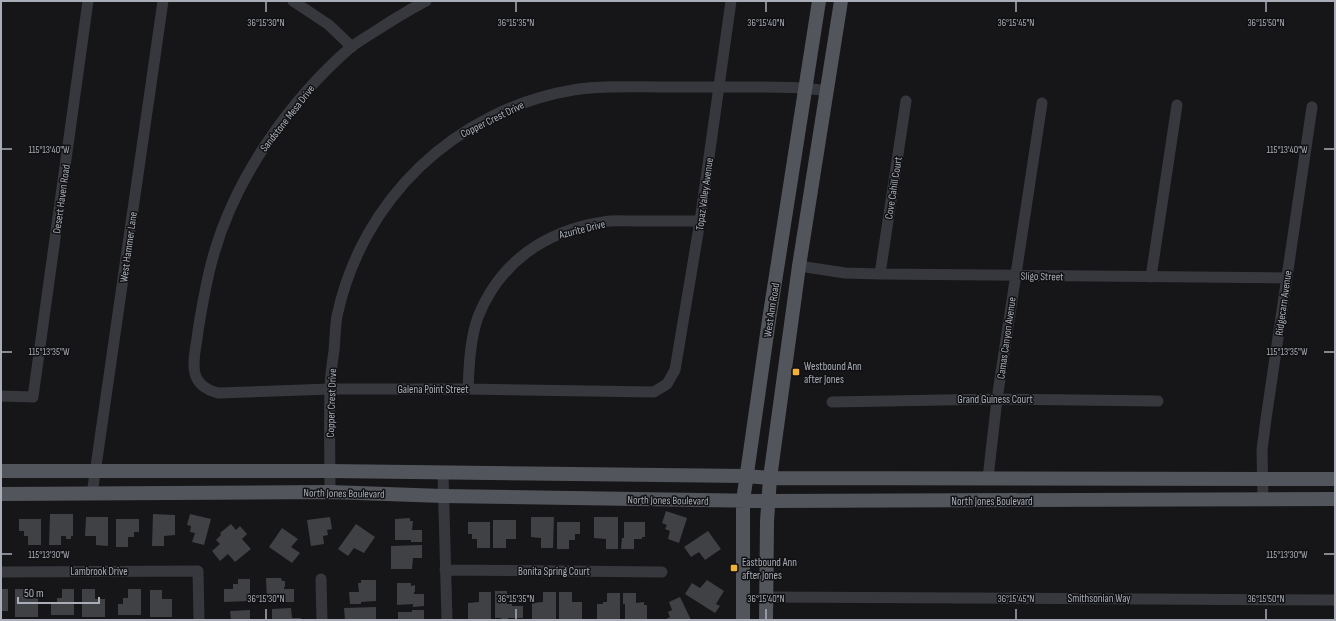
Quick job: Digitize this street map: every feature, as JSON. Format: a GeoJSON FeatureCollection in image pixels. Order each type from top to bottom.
{"type":"FeatureCollection","features":[{"type":"Feature","properties":{"kind":"main road","name":"West Ann Road"},"geometry":{"type":"LineString","coordinates":[[743,620],[743,501],[746,476],[819,1]]}},
{"type":"Feature","properties":{"kind":"main road","name":"West Ann Road"},"geometry":{"type":"LineString","coordinates":[[766,620],[768,501],[770,478],[799,266],[841,1]]}},
{"type":"Feature","properties":{"kind":"main road"},"geometry":{"type":"LineString","coordinates":[[788,201],[794,240],[792,251],[793,258],[799,266]]}},
{"type":"Feature","properties":{"kind":"main road","name":"North Jones Boulevard"},"geometry":{"type":"LineString","coordinates":[[1,471],[330,471],[746,476],[770,478],[1335,479]]}},
{"type":"Feature","properties":{"kind":"main road","name":"North Jones Boulevard"},"geometry":{"type":"LineString","coordinates":[[1,494],[330,492],[443,496],[743,501],[1335,500]]}},
{"type":"Feature","properties":{"kind":"street","name":"Desert Haven Road"},"geometry":{"type":"LineString","coordinates":[[1,396],[33,396],[88,1]]}},
{"type":"Feature","properties":{"kind":"street","name":"West Hammer Lane"},"geometry":{"type":"LineString","coordinates":[[92,494],[163,1]]}},
{"type":"Feature","properties":{"kind":"street"},"geometry":{"type":"LineString","coordinates":[[293,1],[329,25],[352,47]]}},
{"type":"Feature","properties":{"kind":"street","name":"Sandstone Mesa Drive"},"geometry":{"type":"LineString","coordinates":[[200,384],[193,369],[203,300],[213,257],[228,215],[243,182],[282,121],[314,83],[352,47],[392,20],[426,1]]}},
{"type":"Feature","properties":{"kind":"street","name":"Topaz Valley Avenue"},"geometry":{"type":"LineString","coordinates":[[667,384],[675,370],[700,221],[731,1]]}},
{"type":"Feature","properties":{"kind":"street","name":"Copper Crest Drive"},"geometry":{"type":"LineString","coordinates":[[330,492],[330,389],[337,317],[350,270],[367,233],[395,192],[418,167],[441,147],[470,127],[524,102],[572,90],[597,87],[718,86],[806,87],[827,91]]}},
{"type":"Feature","properties":{"kind":"street","name":"Cove Cahill Court"},"geometry":{"type":"LineString","coordinates":[[880,274],[906,101]]}},
{"type":"Feature","properties":{"kind":"street","name":"Camas Canyon Avenue"},"geometry":{"type":"LineString","coordinates":[[988,478],[997,399],[1042,103]]}},
{"type":"Feature","properties":{"kind":"street"},"geometry":{"type":"LineString","coordinates":[[1151,277],[1177,105]]}},
{"type":"Feature","properties":{"kind":"street","name":"Ridgecarn Avenue"},"geometry":{"type":"LineString","coordinates":[[1263,500],[1262,450],[1312,107]]}},
{"type":"Feature","properties":{"kind":"street","name":"Azurite Drive"},"geometry":{"type":"LineString","coordinates":[[468,389],[469,356],[478,318],[486,299],[502,275],[512,265],[540,243],[561,232],[604,221],[700,221]]}},
{"type":"Feature","properties":{"kind":"street","name":"Sligo Street"},"geometry":{"type":"LineString","coordinates":[[799,266],[845,273],[880,274],[1286,278]]}},
{"type":"Feature","properties":{"kind":"street","name":"Galena Point Street"},"geometry":{"type":"LineString","coordinates":[[200,384],[208,391],[218,394],[330,389],[468,389],[654,392],[667,384]]}},
{"type":"Feature","properties":{"kind":"street","name":"Grand Guiness Court"},"geometry":{"type":"LineString","coordinates":[[832,402],[997,399],[1158,401]]}},
{"type":"Feature","properties":{"kind":"street"},"geometry":{"type":"LineString","coordinates":[[443,473],[447,620]]}},
{"type":"Feature","properties":{"kind":"street","name":"Bonita Spring Court"},"geometry":{"type":"LineString","coordinates":[[445,570],[662,572]]}},
{"type":"Feature","properties":{"kind":"street","name":"Lambrook Drive"},"geometry":{"type":"LineString","coordinates":[[1,572],[198,571],[199,620]]}},
{"type":"Feature","properties":{"kind":"street"},"geometry":{"type":"LineString","coordinates":[[321,579],[322,620]]}},
{"type":"Feature","properties":{"kind":"street","name":"Smithsonian Way"},"geometry":{"type":"LineString","coordinates":[[766,597],[1335,600]]}},
{"type":"Feature","properties":{"kind":"building"},"geometry":{"type":"Polygon","coordinates":[[[666,511],[687,518],[679,543],[668,539],[670,531],[665,529],[667,525],[662,523],[666,511]]]}},
{"type":"Feature","properties":{"kind":"building"},"geometry":{"type":"Polygon","coordinates":[[[50,514],[73,514],[73,536],[71,536],[71,539],[66,539],[66,536],[61,536],[61,545],[49,545],[50,514]]]}},
{"type":"Feature","properties":{"kind":"building"},"geometry":{"type":"Polygon","coordinates":[[[153,514],[175,515],[175,535],[164,536],[164,546],[152,546],[153,514]]]}},
{"type":"Feature","properties":{"kind":"building"},"geometry":{"type":"Polygon","coordinates":[[[190,514],[211,519],[204,545],[192,542],[195,533],[190,532],[191,526],[187,525],[190,514]]]}},
{"type":"Feature","properties":{"kind":"building"},"geometry":{"type":"Polygon","coordinates":[[[86,517],[108,517],[108,546],[96,545],[96,536],[85,536],[86,517]]]}},
{"type":"Feature","properties":{"kind":"building"},"geometry":{"type":"Polygon","coordinates":[[[330,517],[332,529],[327,530],[328,535],[323,536],[324,544],[311,546],[307,520],[330,517]]]}},
{"type":"Feature","properties":{"kind":"building"},"geometry":{"type":"Polygon","coordinates":[[[531,517],[554,517],[553,548],[541,548],[541,538],[531,537],[531,517]]]}},
{"type":"Feature","properties":{"kind":"building"},"geometry":{"type":"Polygon","coordinates":[[[594,517],[618,517],[618,549],[606,549],[606,539],[594,538],[594,517]]]}},
{"type":"Feature","properties":{"kind":"building"},"geometry":{"type":"Polygon","coordinates":[[[410,518],[410,521],[413,521],[412,530],[422,530],[422,542],[395,540],[395,519],[410,518]]]}},
{"type":"Feature","properties":{"kind":"building"},"geometry":{"type":"Polygon","coordinates":[[[19,519],[41,519],[41,545],[28,545],[28,536],[24,536],[24,531],[19,531],[19,519]]]}},
{"type":"Feature","properties":{"kind":"building"},"geometry":{"type":"Polygon","coordinates":[[[116,519],[139,519],[139,532],[134,532],[134,537],[128,537],[128,547],[116,547],[116,519]]]}},
{"type":"Feature","properties":{"kind":"building"},"geometry":{"type":"Polygon","coordinates":[[[493,520],[516,520],[516,539],[506,539],[506,548],[493,548],[493,520]]]}},
{"type":"Feature","properties":{"kind":"building"},"geometry":{"type":"Polygon","coordinates":[[[468,522],[490,522],[490,548],[477,548],[477,539],[472,539],[472,534],[468,534],[468,522]]]}},
{"type":"Feature","properties":{"kind":"building"},"geometry":{"type":"Polygon","coordinates":[[[557,522],[580,522],[580,534],[575,534],[575,540],[569,540],[569,549],[557,549],[557,522]]]}},
{"type":"Feature","properties":{"kind":"building"},"geometry":{"type":"Polygon","coordinates":[[[624,522],[645,522],[645,537],[642,537],[642,539],[634,539],[634,549],[621,549],[622,538],[624,538],[624,522]]]}},
{"type":"Feature","properties":{"kind":"building"},"geometry":{"type":"Polygon","coordinates":[[[231,524],[236,530],[240,526],[247,534],[242,539],[251,549],[235,562],[228,554],[220,561],[212,551],[220,544],[216,540],[221,535],[220,533],[231,524]]]}},
{"type":"Feature","properties":{"kind":"building"},"geometry":{"type":"Polygon","coordinates":[[[356,524],[375,537],[364,553],[354,548],[348,556],[338,549],[356,524]]]}},
{"type":"Feature","properties":{"kind":"building"},"geometry":{"type":"Polygon","coordinates":[[[282,528],[298,539],[291,547],[300,553],[292,563],[269,547],[282,528]]]}},
{"type":"Feature","properties":{"kind":"building"},"geometry":{"type":"Polygon","coordinates":[[[708,531],[721,549],[705,560],[699,552],[691,557],[684,547],[708,531]]]}},
{"type":"Feature","properties":{"kind":"building"},"geometry":{"type":"Polygon","coordinates":[[[422,545],[422,558],[413,558],[412,569],[391,569],[391,546],[422,545]]]}},
{"type":"Feature","properties":{"kind":"building"},"geometry":{"type":"Polygon","coordinates":[[[266,578],[281,578],[282,581],[285,581],[284,589],[294,589],[294,602],[282,602],[282,599],[267,600],[266,578]]]}},
{"type":"Feature","properties":{"kind":"building"},"geometry":{"type":"Polygon","coordinates":[[[238,579],[250,579],[250,601],[224,602],[224,589],[233,589],[233,584],[238,584],[238,579]]]}},
{"type":"Feature","properties":{"kind":"building"},"geometry":{"type":"Polygon","coordinates":[[[361,580],[376,580],[376,601],[361,602],[361,604],[350,604],[349,592],[359,592],[358,583],[361,583],[361,580]]]}},
{"type":"Feature","properties":{"kind":"building"},"geometry":{"type":"Polygon","coordinates":[[[707,580],[724,591],[716,604],[720,606],[715,613],[685,594],[692,583],[700,588],[707,580]]]}},
{"type":"Feature","properties":{"kind":"building"},"geometry":{"type":"Polygon","coordinates":[[[397,583],[411,583],[411,586],[415,585],[414,594],[424,594],[424,606],[413,607],[413,604],[397,605],[397,583]]]}},
{"type":"Feature","properties":{"kind":"building"},"geometry":{"type":"Polygon","coordinates":[[[1,589],[8,589],[8,611],[1,611],[1,589]]]}},
{"type":"Feature","properties":{"kind":"building"},"geometry":{"type":"Polygon","coordinates":[[[15,589],[28,589],[27,599],[38,598],[38,617],[15,617],[15,589]]]}},
{"type":"Feature","properties":{"kind":"building"},"geometry":{"type":"Polygon","coordinates":[[[62,589],[74,589],[74,615],[51,615],[51,603],[57,603],[57,598],[62,598],[62,589]]]}},
{"type":"Feature","properties":{"kind":"building"},"geometry":{"type":"Polygon","coordinates":[[[82,589],[95,589],[95,599],[105,599],[105,617],[82,617],[82,589]]]}},
{"type":"Feature","properties":{"kind":"building"},"geometry":{"type":"Polygon","coordinates":[[[128,589],[141,589],[141,615],[118,615],[118,604],[123,604],[123,598],[128,598],[128,589]]]}},
{"type":"Feature","properties":{"kind":"building"},"geometry":{"type":"Polygon","coordinates":[[[150,590],[162,590],[162,599],[172,599],[172,617],[150,617],[150,590]]]}},
{"type":"Feature","properties":{"kind":"building"},"geometry":{"type":"Polygon","coordinates":[[[495,591],[507,591],[507,604],[512,604],[512,606],[523,606],[523,618],[508,618],[508,620],[501,620],[501,618],[495,618],[495,591]]]}},
{"type":"Feature","properties":{"kind":"building"},"geometry":{"type":"Polygon","coordinates":[[[479,592],[491,592],[491,620],[468,620],[468,603],[479,602],[479,592]]]}},
{"type":"Feature","properties":{"kind":"building"},"geometry":{"type":"Polygon","coordinates":[[[543,592],[556,592],[556,620],[532,620],[532,603],[543,602],[543,592]]]}},
{"type":"Feature","properties":{"kind":"building"},"geometry":{"type":"Polygon","coordinates":[[[559,592],[572,592],[572,602],[582,602],[582,620],[559,620],[559,592]]]}},
{"type":"Feature","properties":{"kind":"building"},"geometry":{"type":"Polygon","coordinates":[[[607,593],[620,593],[620,620],[597,620],[597,604],[607,602],[607,593]]]}},
{"type":"Feature","properties":{"kind":"building"},"geometry":{"type":"Polygon","coordinates":[[[623,593],[636,593],[636,603],[644,602],[644,605],[647,605],[647,619],[625,619],[623,593]]]}},
{"type":"Feature","properties":{"kind":"building"},"geometry":{"type":"Polygon","coordinates":[[[680,597],[691,620],[666,620],[670,617],[668,612],[672,610],[669,602],[680,597]]]}},
{"type":"Feature","properties":{"kind":"building"},"geometry":{"type":"Polygon","coordinates":[[[376,607],[376,620],[345,620],[344,608],[376,607]]]}},
{"type":"Feature","properties":{"kind":"building"},"geometry":{"type":"Polygon","coordinates":[[[291,608],[292,618],[301,618],[301,620],[272,620],[272,609],[291,608]]]}},
{"type":"Feature","properties":{"kind":"building"},"geometry":{"type":"Polygon","coordinates":[[[250,610],[250,620],[231,620],[230,611],[250,610]]]}},
{"type":"Feature","properties":{"kind":"building"},"geometry":{"type":"Polygon","coordinates":[[[412,610],[424,610],[424,620],[398,620],[398,612],[412,612],[412,610]]]}},
{"type":"Feature","properties":{"kind":"place","name":"Westbound Ann after Jones"},"geometry":{"type":"Point","coordinates":[796,372]}},
{"type":"Feature","properties":{"kind":"place","name":"Eastbound Ann after Jones"},"geometry":{"type":"Point","coordinates":[734,568]}}]}
